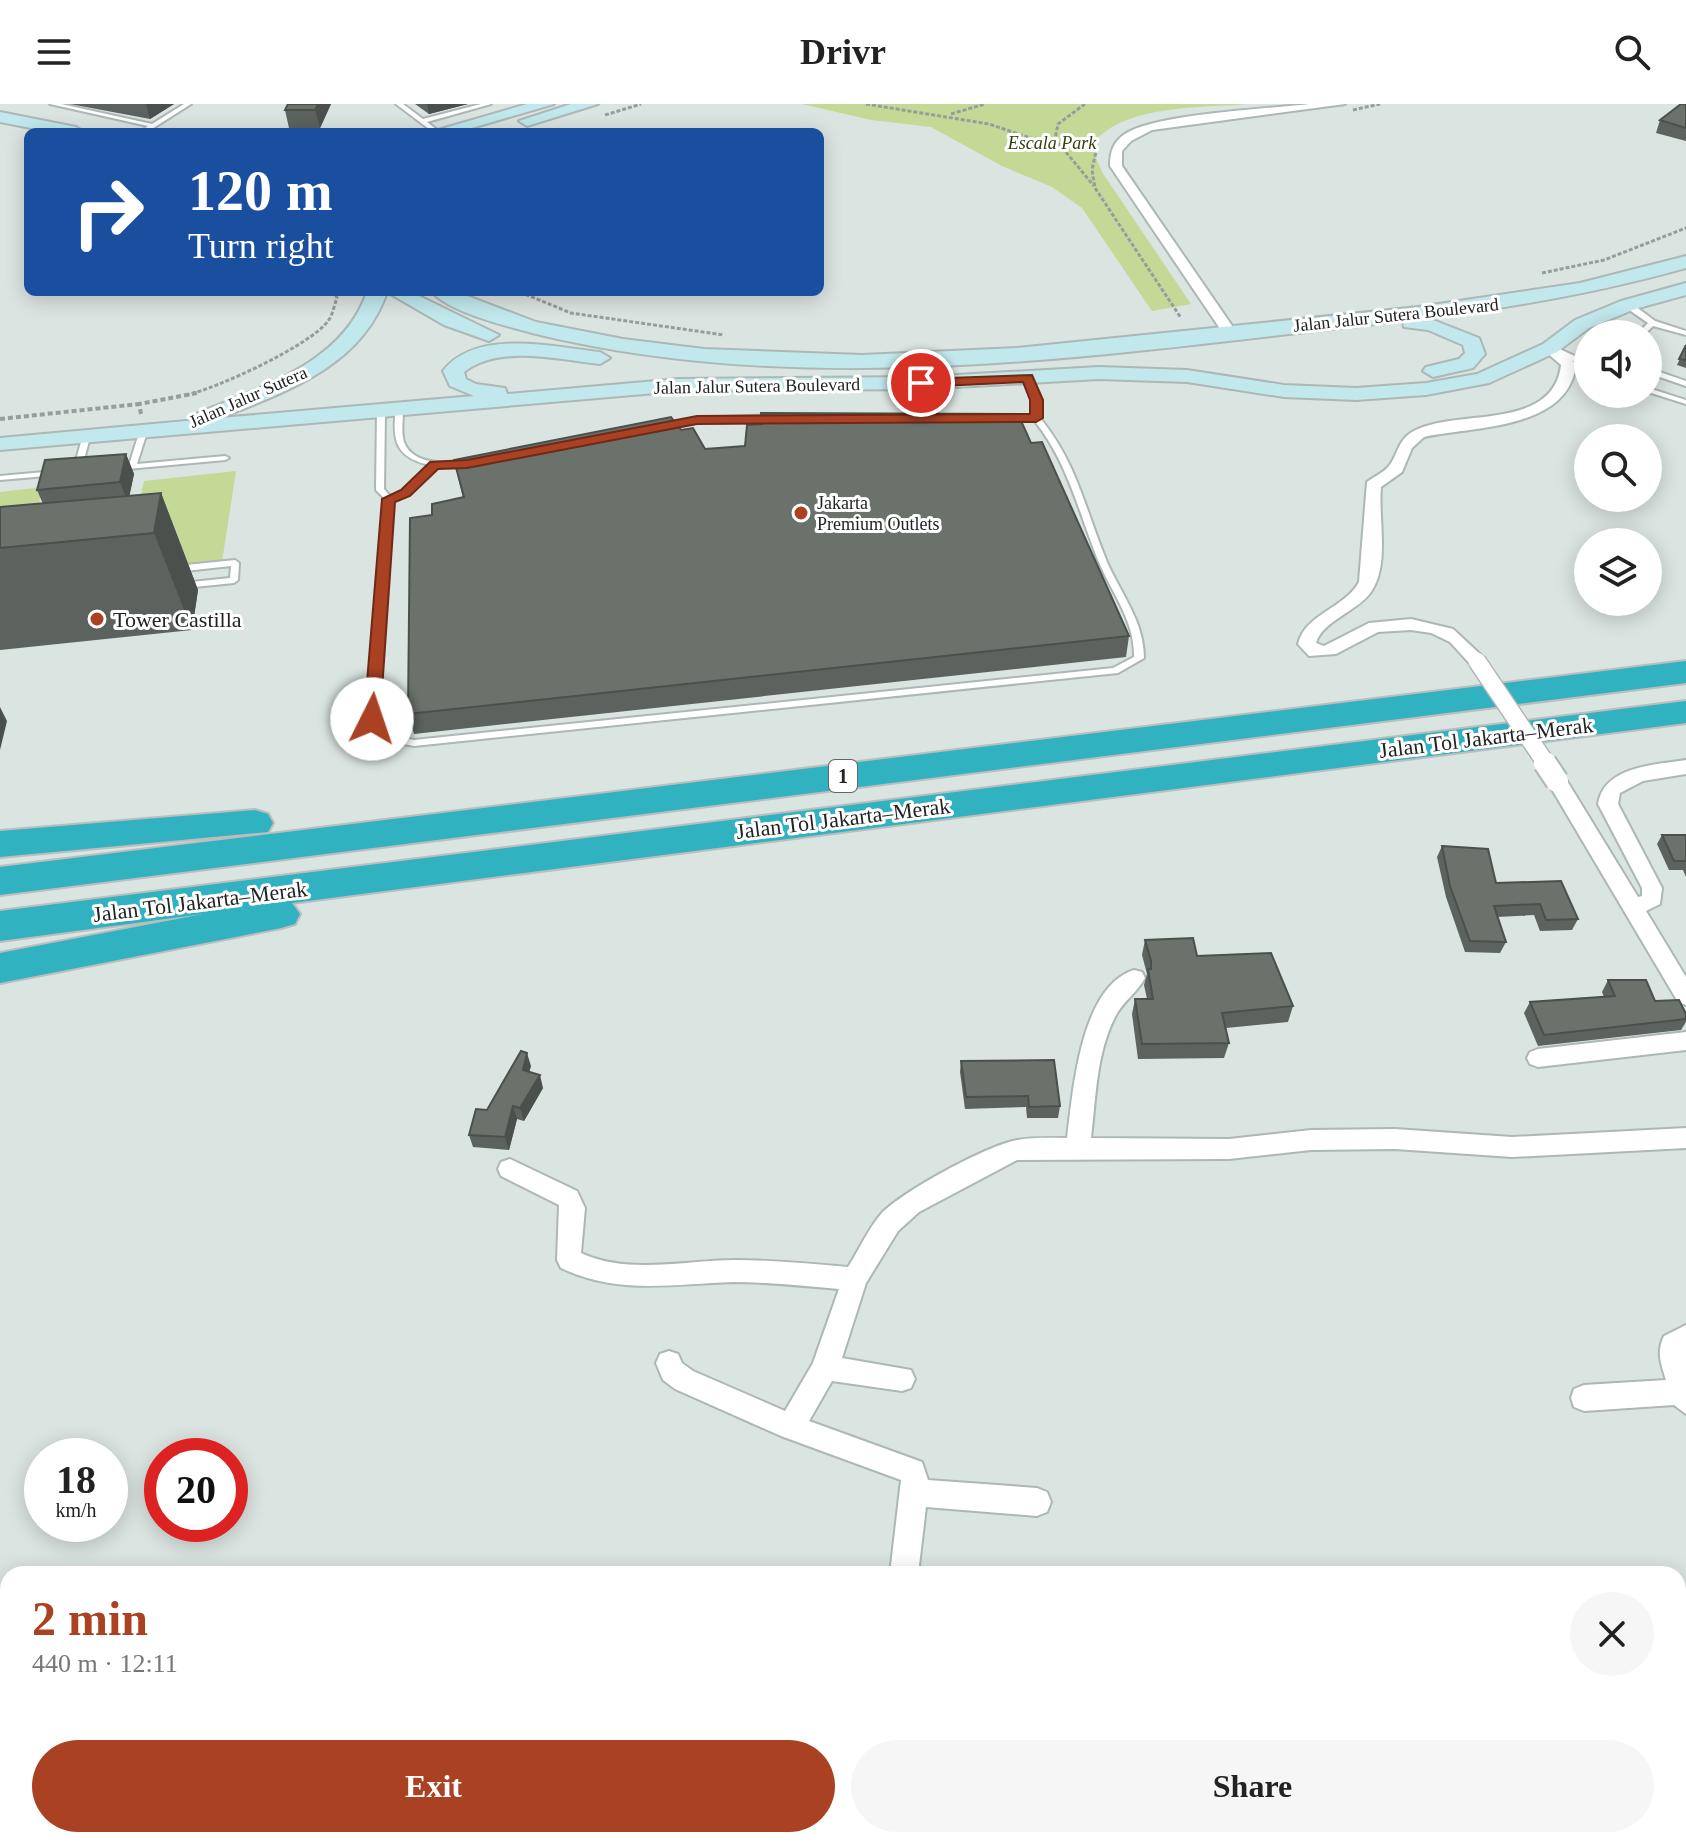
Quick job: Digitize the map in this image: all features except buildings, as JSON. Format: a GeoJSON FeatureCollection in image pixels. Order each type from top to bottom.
{"type":"FeatureCollection","features":[{"type":"Feature","properties":{"kind":"highway","name":"Jalan Tol Jakarta–Merak"},"geometry":{"type":"LineString","coordinates":[[0,881],[1686,672]]}},
{"type":"Feature","properties":{"kind":"highway","name":"Jalan Tol Jakarta–Merak"},"geometry":{"type":"LineString","coordinates":[[0,926],[1686,712]]}},
{"type":"Feature","properties":{"kind":"highway"},"geometry":{"type":"LineString","coordinates":[[0,844],[262,822],[502,817]]}},
{"type":"Feature","properties":{"kind":"highway"},"geometry":{"type":"LineString","coordinates":[[0,968],[220,927],[555,856]]}},
{"type":"Feature","properties":{"kind":"main road"},"geometry":{"type":"LineString","coordinates":[[453,128],[546,104]]}},
{"type":"Feature","properties":{"kind":"main road"},"geometry":{"type":"LineString","coordinates":[[507,128],[590,104]]}},
{"type":"Feature","properties":{"kind":"main road"},"geometry":{"type":"LineString","coordinates":[[0,117],[56,128]]}},
{"type":"Feature","properties":{"kind":"main road","name":"Jalan Jalur Sutera Boulevard"},"geometry":{"type":"LineString","coordinates":[[450,296],[476,309],[542,329],[685,354],[761,361],[954,361],[1361,320],[1540,298],[1686,262]]}},
{"type":"Feature","properties":{"kind":"main road","name":"Jalan Jalur Sutera Boulevard"},"geometry":{"type":"LineString","coordinates":[[0,444],[679,385],[921,383],[1099,373],[1187,376],[1298,391],[1356,394],[1426,389],[1482,379],[1550,348],[1582,324],[1628,305],[1686,289]]}},
{"type":"Feature","properties":{"kind":"main road","name":"Jalan Jalur Sutera"},"geometry":{"type":"LineString","coordinates":[[177,429],[308,371],[364,327],[374,310],[376,296]]}},
{"type":"Feature","properties":{"kind":"main road"},"geometry":{"type":"LineString","coordinates":[[404,296],[427,310],[479,332],[533,345],[623,360]]}},
{"type":"Feature","properties":{"kind":"main road"},"geometry":{"type":"LineString","coordinates":[[1187,376],[1402,375],[1466,364],[1475,354],[1472,342],[1431,324],[1361,320]]}},
{"type":"Feature","properties":{"kind":"main road"},"geometry":{"type":"LineString","coordinates":[[579,394],[529,396],[471,390],[457,382],[453,371],[464,358],[492,352],[623,360],[761,361]]}},
{"type":"Feature","properties":{"kind":"street"},"geometry":{"type":"LineString","coordinates":[[1230,333],[1116,166],[1116,151],[1127,138],[1149,127],[1340,108]]}},
{"type":"Feature","properties":{"kind":"street"},"geometry":{"type":"LineString","coordinates":[[1550,348],[1569,364],[1566,384],[1551,399],[1526,412],[1419,434],[1405,446],[1396,469],[1373,485],[1369,505],[1371,577],[1361,594],[1309,635],[1307,644],[1315,652],[1330,653],[1365,630],[1398,624],[1428,627],[1454,637],[1477,661],[1557,781],[1686,996]]}},
{"type":"Feature","properties":{"kind":"street"},"geometry":{"type":"LineString","coordinates":[[1632,906],[1653,899],[1652,888],[1608,804],[1610,790],[1621,781],[1643,774],[1686,767]]}},
{"type":"Feature","properties":{"kind":"street"},"geometry":{"type":"LineString","coordinates":[[1078,1148],[1094,1036],[1116,991],[1134,978]]}},
{"type":"Feature","properties":{"kind":"street"},"geometry":{"type":"LineString","coordinates":[[1538,1058],[1686,1041]]}},
{"type":"Feature","properties":{"kind":"street"},"geometry":{"type":"LineString","coordinates":[[791,1427],[825,1368],[855,1279],[889,1223],[910,1205],[1015,1150],[1229,1149],[1311,1140],[1381,1139],[1512,1147],[1686,1138]]}},
{"type":"Feature","properties":{"kind":"street"},"geometry":{"type":"LineString","coordinates":[[510,1169],[568,1198],[573,1208],[570,1260],[589,1270],[689,1274],[736,1271],[855,1279]]}},
{"type":"Feature","properties":{"kind":"street"},"geometry":{"type":"LineString","coordinates":[[1584,1398],[1684,1397],[1672,1356],[1673,1344],[1686,1337]]}},
{"type":"Feature","properties":{"kind":"street"},"geometry":{"type":"LineString","coordinates":[[669,1363],[672,1371],[684,1380],[791,1427],[909,1468],[914,1476],[914,1492],[905,1566]]}},
{"type":"Feature","properties":{"kind":"street"},"geometry":{"type":"LineString","coordinates":[[825,1368],[902,1379]]}},
{"type":"Feature","properties":{"kind":"street"},"geometry":{"type":"LineString","coordinates":[[914,1492],[1037,1502]]}},
{"type":"Feature","properties":{"kind":"lane"},"geometry":{"type":"LineString","coordinates":[[53,104],[154,126]]}},
{"type":"Feature","properties":{"kind":"lane"},"geometry":{"type":"LineString","coordinates":[[150,128],[188,104]]}},
{"type":"Feature","properties":{"kind":"lane"},"geometry":{"type":"LineString","coordinates":[[399,104],[432,128]]}},
{"type":"Feature","properties":{"kind":"lane"},"geometry":{"type":"LineString","coordinates":[[422,121],[488,104]]}},
{"type":"Feature","properties":{"kind":"lane"},"geometry":{"type":"LineString","coordinates":[[1628,305],[1648,320]]}},
{"type":"Feature","properties":{"kind":"lane"},"geometry":{"type":"LineString","coordinates":[[1662,326],[1686,333]]}},
{"type":"Feature","properties":{"kind":"lane"},"geometry":{"type":"LineString","coordinates":[[1550,348],[1574,359]]}},
{"type":"Feature","properties":{"kind":"lane"},"geometry":{"type":"LineString","coordinates":[[1662,375],[1686,384]]}},
{"type":"Feature","properties":{"kind":"lane"},"geometry":{"type":"LineString","coordinates":[[390,410],[380,490],[389,499],[372,719],[387,738],[414,743],[1115,671],[1139,658],[1141,638],[1102,561],[1087,509],[1052,435],[1036,418],[1037,400],[1028,378]]}},
{"type":"Feature","properties":{"kind":"lane"},"geometry":{"type":"LineString","coordinates":[[1662,394],[1686,402]]}},
{"type":"Feature","properties":{"kind":"lane"},"geometry":{"type":"LineString","coordinates":[[390,410],[400,442],[410,455],[434,465],[482,461]]}},
{"type":"Feature","properties":{"kind":"lane"},"geometry":{"type":"LineString","coordinates":[[651,429],[697,420],[784,417]]}},
{"type":"Feature","properties":{"kind":"lane"},"geometry":{"type":"LineString","coordinates":[[989,418],[1036,418]]}},
{"type":"Feature","properties":{"kind":"lane"},"geometry":{"type":"LineString","coordinates":[[132,467],[143,432]]}},
{"type":"Feature","properties":{"kind":"lane"},"geometry":{"type":"LineString","coordinates":[[77,472],[86,437]]}},
{"type":"Feature","properties":{"kind":"lane"},"geometry":{"type":"LineString","coordinates":[[105,469],[225,458]]}},
{"type":"Feature","properties":{"kind":"lane"},"geometry":{"type":"LineString","coordinates":[[389,499],[405,493],[434,465]]}},
{"type":"Feature","properties":{"kind":"lane"},"geometry":{"type":"LineString","coordinates":[[0,478],[91,470]]}},
{"type":"Feature","properties":{"kind":"lane"},"geometry":{"type":"LineString","coordinates":[[157,571],[235,563],[234,580],[171,586]]}},
{"type":"Feature","properties":{"kind":"path"},"geometry":{"type":"LineString","coordinates":[[866,104],[1015,128],[1060,148]]}},
{"type":"Feature","properties":{"kind":"path"},"geometry":{"type":"LineString","coordinates":[[948,115],[985,104]]}},
{"type":"Feature","properties":{"kind":"path"},"geometry":{"type":"LineString","coordinates":[[1085,104],[1058,124],[1055,131],[1060,148],[1095,188],[1181,318]]}},
{"type":"Feature","properties":{"kind":"path"},"geometry":{"type":"LineString","coordinates":[[1340,108],[1380,104]]}},
{"type":"Feature","properties":{"kind":"path"},"geometry":{"type":"LineString","coordinates":[[1095,188],[1092,170],[1098,146]]}},
{"type":"Feature","properties":{"kind":"path"},"geometry":{"type":"LineString","coordinates":[[1529,276],[1604,260],[1686,228]]}},
{"type":"Feature","properties":{"kind":"path"},"geometry":{"type":"LineString","coordinates":[[0,419],[139,404],[210,390],[286,351],[328,322],[336,296]]}},
{"type":"Feature","properties":{"kind":"path"},"geometry":{"type":"LineString","coordinates":[[530,296],[571,313],[732,335]]}},
{"type":"Feature","properties":{"kind":"path"},"geometry":{"type":"LineString","coordinates":[[1165,320],[1217,314]]}},
{"type":"Feature","properties":{"kind":"path"},"geometry":{"type":"LineString","coordinates":[[139,404],[143,432]]}},
{"type":"Feature","properties":{"kind":"green space","name":"Escala Park"},"geometry":{"type":"Polygon","coordinates":[[[802,104],[1249,104],[1186,108],[1142,115],[1104,132],[1091,146],[1102,172],[1191,304],[1152,311],[1082,208],[1052,187],[1002,166],[931,127],[871,120],[802,104]]]}},
{"type":"Feature","properties":{"kind":"green space"},"geometry":{"type":"Polygon","coordinates":[[[236,471],[222,562],[0,584],[0,492],[43,487],[36,515],[139,504],[144,481],[236,471]]]}},
{"type":"Feature","properties":{"kind":"place","name":"Jakarta Premium Outlets"},"geometry":{"type":"Point","coordinates":[801,513]}},
{"type":"Feature","properties":{"kind":"place","name":"Tower Castilla"},"geometry":{"type":"Point","coordinates":[97,619]}},
{"type":"Feature","properties":{"kind":"route"},"geometry":{"type":"LineString","coordinates":[[372,719],[389,499],[405,493],[434,465],[467,464],[697,420],[737,417],[1036,418],[1037,400],[1028,378],[921,383]]}}]}
